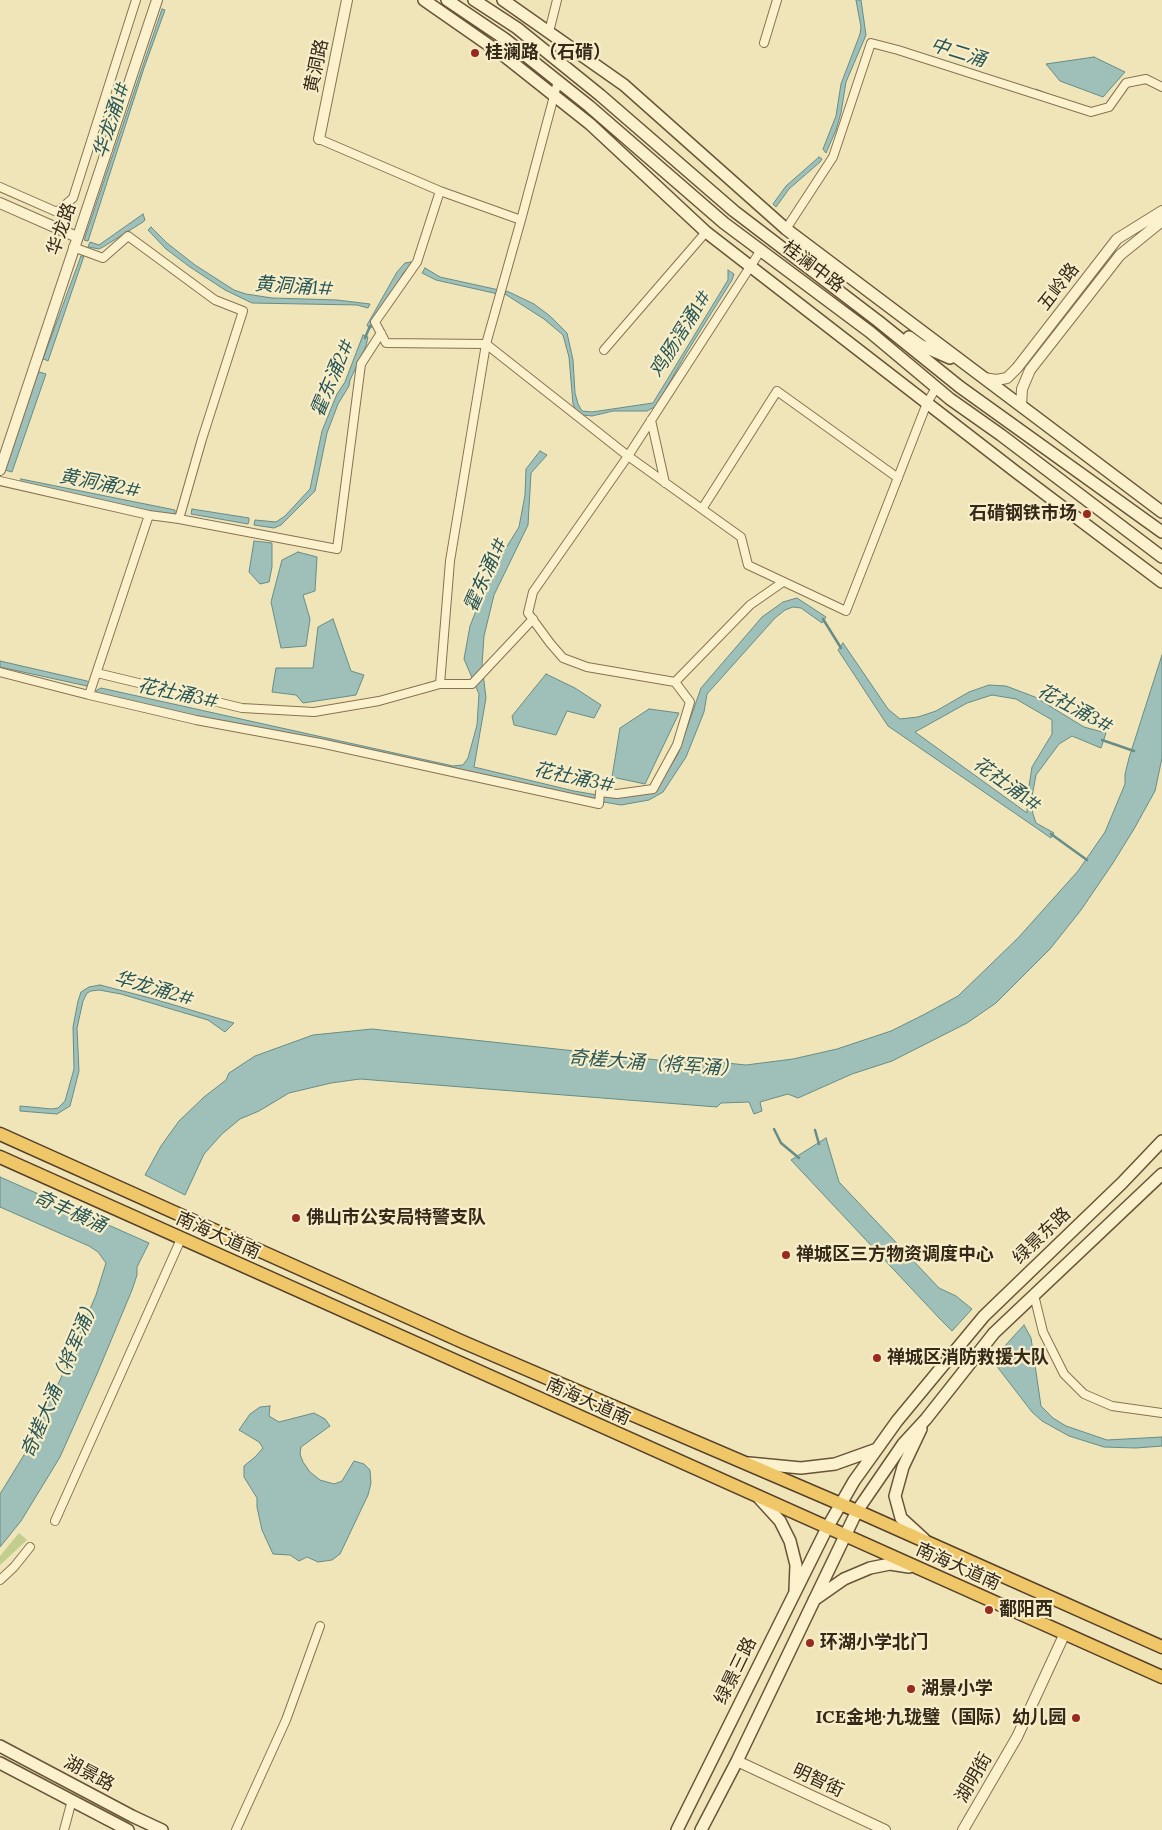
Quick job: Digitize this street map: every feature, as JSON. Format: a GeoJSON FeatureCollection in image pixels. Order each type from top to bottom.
{"type":"FeatureCollection","features":[{"type":"Feature","properties":{"kind":"highway","name":"南海大道南"},"geometry":{"type":"LineString","coordinates":[[0,1134],[463,1342],[857,1511],[1162,1647]]}},
{"type":"Feature","properties":{"kind":"highway","name":"南海大道南"},"geometry":{"type":"LineString","coordinates":[[0,1157],[1162,1677]]}},
{"type":"Feature","properties":{"kind":"main road"},"geometry":{"type":"LineString","coordinates":[[424,0],[503,55],[590,124],[706,232],[1016,472],[1162,582]]}},
{"type":"Feature","properties":{"kind":"main road","name":"桂澜中路"},"geometry":{"type":"LineString","coordinates":[[447,0],[505,39],[558,81],[724,223],[870,332],[936,388],[1162,557]]}},
{"type":"Feature","properties":{"kind":"main road","name":"桂澜中路"},"geometry":{"type":"LineString","coordinates":[[474,0],[509,24],[600,95],[734,211],[960,387],[1162,532]]}},
{"type":"Feature","properties":{"kind":"main road"},"geometry":{"type":"LineString","coordinates":[[503,0],[624,85],[786,229],[1162,512]]}},
{"type":"Feature","properties":{"kind":"main road"},"geometry":{"type":"LineString","coordinates":[[509,24],[549,32]]}},
{"type":"Feature","properties":{"kind":"main road"},"geometry":{"type":"LineString","coordinates":[[786,229],[796,259]]}},
{"type":"Feature","properties":{"kind":"main road"},"geometry":{"type":"LineString","coordinates":[[878,322],[892,325],[920,345],[965,364]]}},
{"type":"Feature","properties":{"kind":"main road"},"geometry":{"type":"LineString","coordinates":[[1072,444],[1120,502]]}},
{"type":"Feature","properties":{"kind":"main road","name":"绿景东路"},"geometry":{"type":"LineString","coordinates":[[827,1528],[840,1504],[897,1421],[984,1316],[1122,1183],[1162,1141]]}},
{"type":"Feature","properties":{"kind":"main road"},"geometry":{"type":"LineString","coordinates":[[701,1830],[737,1761],[857,1511],[903,1444],[926,1419],[994,1333],[1162,1174]]}},
{"type":"Feature","properties":{"kind":"main road"},"geometry":{"type":"LineString","coordinates":[[926,1419],[903,1467],[895,1496],[901,1518],[927,1542]]}},
{"type":"Feature","properties":{"kind":"main road"},"geometry":{"type":"LineString","coordinates":[[744,1462],[800,1468],[835,1464],[877,1449]]}},
{"type":"Feature","properties":{"kind":"main road"},"geometry":{"type":"LineString","coordinates":[[759,1498],[780,1521],[790,1541],[796,1565],[795,1593]]}},
{"type":"Feature","properties":{"kind":"main road","name":"绿景三路"},"geometry":{"type":"LineString","coordinates":[[677,1830],[827,1528]]}},
{"type":"Feature","properties":{"kind":"main road"},"geometry":{"type":"LineString","coordinates":[[813,1601],[844,1579],[870,1568],[890,1564],[920,1569]]}},
{"type":"Feature","properties":{"kind":"main road","name":"湖景路"},"geometry":{"type":"LineString","coordinates":[[0,1746],[162,1830]]}},
{"type":"Feature","properties":{"kind":"main road","name":"湖景路"},"geometry":{"type":"LineString","coordinates":[[0,1763],[72,1800],[122,1829]]}},
{"type":"Feature","properties":{"kind":"street"},"geometry":{"type":"LineString","coordinates":[[0,187],[56,212],[73,198],[136,0]]}},
{"type":"Feature","properties":{"kind":"street","name":"华龙路"},"geometry":{"type":"LineString","coordinates":[[0,470],[157,0]]}},
{"type":"Feature","properties":{"kind":"street","name":"黄洞路"},"geometry":{"type":"LineString","coordinates":[[319,139],[347,0]]}},
{"type":"Feature","properties":{"kind":"street"},"geometry":{"type":"LineString","coordinates":[[549,32],[557,0]]}},
{"type":"Feature","properties":{"kind":"street"},"geometry":{"type":"LineString","coordinates":[[764,43],[777,0]]}},
{"type":"Feature","properties":{"kind":"street"},"geometry":{"type":"LineString","coordinates":[[786,229],[833,156],[871,43],[1091,112],[1109,107],[1126,83],[1146,79],[1162,87]]}},
{"type":"Feature","properties":{"kind":"street"},"geometry":{"type":"LineString","coordinates":[[440,684],[450,561],[486,344],[558,81]]}},
{"type":"Feature","properties":{"kind":"street"},"geometry":{"type":"LineString","coordinates":[[319,139],[440,191],[521,220]]}},
{"type":"Feature","properties":{"kind":"street"},"geometry":{"type":"LineString","coordinates":[[82,169],[98,174]]}},
{"type":"Feature","properties":{"kind":"street"},"geometry":{"type":"LineString","coordinates":[[440,191],[418,262],[375,322],[386,342],[486,344],[628,456],[741,537],[748,566],[846,611],[927,402],[936,388]]}},
{"type":"Feature","properties":{"kind":"street"},"geometry":{"type":"LineString","coordinates":[[0,203],[103,258],[128,236],[215,300],[243,311],[179,518]]}},
{"type":"Feature","properties":{"kind":"street","name":"五岭路"},"geometry":{"type":"LineString","coordinates":[[984,378],[996,380],[1007,378],[1025,358],[1118,239],[1162,211]]}},
{"type":"Feature","properties":{"kind":"street","name":"五岭路"},"geometry":{"type":"LineString","coordinates":[[1022,406],[1022,389],[1030,370],[1120,255],[1162,221]]}},
{"type":"Feature","properties":{"kind":"street"},"geometry":{"type":"LineString","coordinates":[[604,350],[706,232]]}},
{"type":"Feature","properties":{"kind":"street"},"geometry":{"type":"LineString","coordinates":[[0,672],[91,690],[196,720],[320,743],[539,792],[599,799],[600,792],[617,794],[653,789],[677,745],[690,702],[675,682],[587,667],[563,658],[528,612],[533,592],[628,456],[761,250]]}},
{"type":"Feature","properties":{"kind":"street"},"geometry":{"type":"LineString","coordinates":[[0,481],[149,515],[179,518],[337,549],[361,364],[381,333]]}},
{"type":"Feature","properties":{"kind":"street"},"geometry":{"type":"LineString","coordinates":[[1025,358],[1021,368],[1030,370]]}},
{"type":"Feature","properties":{"kind":"street"},"geometry":{"type":"LineString","coordinates":[[702,509],[777,391],[898,478]]}},
{"type":"Feature","properties":{"kind":"street"},"geometry":{"type":"LineString","coordinates":[[651,420],[665,482]]}},
{"type":"Feature","properties":{"kind":"street"},"geometry":{"type":"LineString","coordinates":[[91,690],[149,515]]}},
{"type":"Feature","properties":{"kind":"street"},"geometry":{"type":"LineString","coordinates":[[675,682],[750,605],[783,582]]}},
{"type":"Feature","properties":{"kind":"street"},"geometry":{"type":"LineString","coordinates":[[97,672],[242,708],[314,712],[378,701],[440,684],[472,684],[533,619]]}},
{"type":"Feature","properties":{"kind":"street"},"geometry":{"type":"LineString","coordinates":[[55,1521],[181,1239]]}},
{"type":"Feature","properties":{"kind":"street"},"geometry":{"type":"LineString","coordinates":[[1034,1296],[1043,1332],[1064,1374],[1084,1394],[1112,1406],[1162,1413]]}},
{"type":"Feature","properties":{"kind":"street"},"geometry":{"type":"LineString","coordinates":[[0,1580],[14,1567],[30,1547]]}},
{"type":"Feature","properties":{"kind":"street"},"geometry":{"type":"LineString","coordinates":[[236,1830],[286,1720],[320,1626]]}},
{"type":"Feature","properties":{"kind":"street","name":"湖明街"},"geometry":{"type":"LineString","coordinates":[[962,1830],[1017,1737],[1066,1633]]}},
{"type":"Feature","properties":{"kind":"street","name":"明智街"},"geometry":{"type":"LineString","coordinates":[[737,1761],[885,1830]]}},
{"type":"Feature","properties":{"kind":"street"},"geometry":{"type":"LineString","coordinates":[[64,1830],[72,1800]]}},
{"type":"Feature","properties":{"kind":"green space"},"geometry":{"type":"Polygon","coordinates":[[[19,1533],[27,1540],[0,1565],[0,1556],[19,1533]]]}},
{"type":"Feature","properties":{"kind":"water"},"geometry":{"type":"Polygon","coordinates":[[[856,0],[861,0],[866,35],[846,82],[841,113],[826,153],[823,149],[836,116],[841,84],[860,34],[861,27],[856,0]]]}},
{"type":"Feature","properties":{"kind":"water"},"geometry":{"type":"Polygon","coordinates":[[[162,9],[165,10],[144,68],[88,241],[84,240],[162,9]]]}},
{"type":"Feature","properties":{"kind":"water"},"geometry":{"type":"Polygon","coordinates":[[[1094,57],[1125,72],[1103,97],[1060,81],[1046,64],[1094,57]]]}},
{"type":"Feature","properties":{"kind":"water"},"geometry":{"type":"Polygon","coordinates":[[[819,157],[822,159],[820,162],[789,189],[776,207],[773,204],[786,186],[819,157]]]}},
{"type":"Feature","properties":{"kind":"water"},"geometry":{"type":"Polygon","coordinates":[[[143,214],[145,220],[143,222],[103,247],[99,249],[88,247],[90,242],[99,245],[143,214]]]}},
{"type":"Feature","properties":{"kind":"water"},"geometry":{"type":"Polygon","coordinates":[[[151,227],[167,243],[195,265],[234,290],[272,298],[337,300],[370,304],[368,308],[357,305],[252,303],[225,290],[166,249],[148,230],[151,227]]]}},
{"type":"Feature","properties":{"kind":"water"},"geometry":{"type":"Polygon","coordinates":[[[81,256],[84,256],[48,361],[43,359],[81,256]]]}},
{"type":"Feature","properties":{"kind":"water"},"geometry":{"type":"Polygon","coordinates":[[[411,262],[411,267],[404,272],[371,328],[369,328],[367,325],[397,272],[405,263],[411,262]]]}},
{"type":"Feature","properties":{"kind":"water"},"geometry":{"type":"Polygon","coordinates":[[[425,268],[440,277],[499,290],[498,294],[436,280],[422,273],[425,268]]]}},
{"type":"Feature","properties":{"kind":"water"},"geometry":{"type":"Polygon","coordinates":[[[728,270],[734,274],[732,280],[656,406],[647,411],[613,411],[592,416],[577,412],[573,404],[569,357],[563,335],[544,319],[505,294],[505,291],[509,292],[534,304],[550,316],[567,333],[573,360],[575,393],[578,404],[582,411],[592,412],[653,403],[728,280],[728,270]]]}},
{"type":"Feature","properties":{"kind":"water"},"geometry":{"type":"Polygon","coordinates":[[[363,335],[368,337],[366,346],[349,386],[338,404],[327,433],[315,491],[281,525],[274,528],[254,525],[255,520],[276,522],[285,516],[310,489],[322,431],[337,394],[345,382],[363,335]]]}},
{"type":"Feature","properties":{"kind":"water"},"geometry":{"type":"Polygon","coordinates":[[[39,372],[46,374],[12,472],[5,470],[36,376],[39,372]]]}},
{"type":"Feature","properties":{"kind":"water"},"geometry":{"type":"Polygon","coordinates":[[[540,451],[547,455],[531,473],[528,525],[494,595],[484,636],[482,665],[486,698],[474,767],[574,791],[615,798],[646,793],[664,777],[678,754],[701,688],[762,617],[783,602],[797,598],[826,617],[822,623],[801,608],[793,607],[785,610],[775,618],[707,694],[704,712],[686,757],[663,792],[649,800],[621,805],[534,790],[96,693],[101,688],[453,766],[463,765],[468,758],[477,725],[479,694],[464,659],[470,626],[484,591],[503,553],[519,527],[525,495],[526,469],[540,451]]]}},
{"type":"Feature","properties":{"kind":"water"},"geometry":{"type":"Polygon","coordinates":[[[21,479],[175,510],[175,513],[174,516],[20,484],[21,479]]]}},
{"type":"Feature","properties":{"kind":"water"},"geometry":{"type":"Polygon","coordinates":[[[192,509],[249,518],[249,521],[248,524],[191,514],[192,509]]]}},
{"type":"Feature","properties":{"kind":"water"},"geometry":{"type":"Polygon","coordinates":[[[254,541],[272,543],[272,567],[269,582],[260,584],[249,572],[254,541]]]}},
{"type":"Feature","properties":{"kind":"water"},"geometry":{"type":"Polygon","coordinates":[[[298,552],[317,557],[315,591],[303,595],[310,619],[306,646],[281,648],[271,602],[282,560],[298,552]]]}},
{"type":"Feature","properties":{"kind":"water"},"geometry":{"type":"Polygon","coordinates":[[[333,619],[351,671],[364,675],[356,695],[303,703],[296,695],[272,692],[276,668],[313,668],[318,627],[333,619]]]}},
{"type":"Feature","properties":{"kind":"water"},"geometry":{"type":"Polygon","coordinates":[[[843,643],[888,709],[900,719],[918,717],[936,711],[969,692],[989,685],[1006,686],[1035,697],[1084,727],[1106,733],[1101,748],[1072,736],[1059,744],[1036,775],[1031,802],[1033,814],[1036,823],[1054,833],[1051,838],[888,726],[838,650],[843,643]],[[992,695],[967,703],[915,732],[1027,813],[1027,799],[1032,767],[1052,734],[1052,720],[1016,699],[992,695]]]}},
{"type":"Feature","properties":{"kind":"water","name":"奇槎大涌（将军涌）"},"geometry":{"type":"Polygon","coordinates":[[[1162,655],[1162,758],[1155,791],[1113,863],[1081,910],[1050,949],[996,1003],[967,1023],[892,1061],[852,1074],[798,1098],[788,1094],[760,1102],[762,1111],[754,1114],[749,1102],[721,1103],[717,1107],[360,1079],[331,1083],[289,1093],[259,1111],[240,1119],[222,1134],[204,1154],[185,1195],[145,1175],[161,1146],[179,1121],[204,1097],[226,1080],[229,1073],[255,1056],[313,1035],[372,1029],[658,1060],[707,1061],[746,1065],[793,1059],[837,1049],[891,1031],[925,1014],[958,996],[1018,938],[1078,871],[1105,832],[1125,784],[1125,774],[1129,758],[1162,655]]]}},
{"type":"Feature","properties":{"kind":"water"},"geometry":{"type":"Polygon","coordinates":[[[0,661],[90,683],[87,686],[0,667],[0,661]]]}},
{"type":"Feature","properties":{"kind":"water"},"geometry":{"type":"Polygon","coordinates":[[[546,674],[575,688],[601,705],[594,718],[567,711],[556,735],[514,725],[512,716],[546,674]]]}},
{"type":"Feature","properties":{"kind":"water"},"geometry":{"type":"Polygon","coordinates":[[[649,709],[679,713],[645,784],[612,777],[620,728],[649,709]]]}},
{"type":"Feature","properties":{"kind":"water"},"geometry":{"type":"Polygon","coordinates":[[[100,985],[234,1023],[225,1032],[208,1020],[121,994],[99,990],[91,991],[87,993],[83,1001],[77,1028],[79,1071],[70,1106],[57,1114],[20,1111],[20,1106],[58,1108],[65,1101],[74,1069],[73,1027],[78,1001],[81,992],[89,987],[100,985]]]}},
{"type":"Feature","properties":{"kind":"water"},"geometry":{"type":"Polygon","coordinates":[[[826,1138],[839,1182],[939,1288],[956,1296],[972,1309],[952,1331],[791,1160],[826,1138]]]}},
{"type":"Feature","properties":{"kind":"water"},"geometry":{"type":"Polygon","coordinates":[[[0,1177],[149,1243],[137,1267],[137,1275],[132,1290],[60,1457],[21,1521],[0,1547],[0,1494],[24,1455],[60,1380],[96,1295],[106,1263],[98,1252],[89,1246],[0,1207],[0,1177]]]}},
{"type":"Feature","properties":{"kind":"water"},"geometry":{"type":"Polygon","coordinates":[[[1024,1325],[1031,1338],[1041,1406],[1053,1418],[1066,1426],[1107,1440],[1162,1437],[1162,1446],[1136,1448],[1104,1447],[1069,1436],[1042,1421],[1032,1412],[992,1360],[1024,1325]]]}},
{"type":"Feature","properties":{"kind":"water"},"geometry":{"type":"Polygon","coordinates":[[[270,1406],[269,1416],[279,1422],[314,1413],[325,1419],[330,1426],[301,1447],[300,1454],[303,1462],[310,1472],[320,1480],[334,1484],[342,1481],[354,1461],[364,1464],[370,1470],[371,1483],[368,1495],[340,1554],[332,1560],[318,1562],[307,1557],[299,1561],[290,1555],[273,1554],[262,1530],[257,1498],[244,1477],[244,1466],[263,1448],[259,1442],[239,1430],[250,1414],[260,1407],[270,1406]]]}},
{"type":"Feature","properties":{"kind":"waterway","name":"中二涌"},"geometry":{"type":"LineString","coordinates":[[1036,90],[1046,94]]}},
{"type":"Feature","properties":{"kind":"waterway","name":"霍东涌2#"},"geometry":{"type":"LineString","coordinates":[[365,338],[370,326]]}},
{"type":"Feature","properties":{"kind":"waterway","name":"花社涌3#"},"geometry":{"type":"LineString","coordinates":[[823,619],[841,648]]}},
{"type":"Feature","properties":{"kind":"waterway","name":"花社涌3#"},"geometry":{"type":"LineString","coordinates":[[1102,740],[1134,751]]}},
{"type":"Feature","properties":{"kind":"waterway","name":"花社涌1#"},"geometry":{"type":"LineString","coordinates":[[1051,834],[1087,860]]}},
{"type":"Feature","properties":{"kind":"waterway"},"geometry":{"type":"LineString","coordinates":[[774,1129],[781,1143],[799,1158]]}},
{"type":"Feature","properties":{"kind":"waterway"},"geometry":{"type":"LineString","coordinates":[[815,1130],[819,1144]]}},
{"type":"Feature","properties":{"kind":"place","name":"桂澜路（石𬒔）"},"geometry":{"type":"Point","coordinates":[475,53]}},
{"type":"Feature","properties":{"kind":"place","name":"石𬒔钢铁市场"},"geometry":{"type":"Point","coordinates":[1087,514]}},
{"type":"Feature","properties":{"kind":"place","name":"佛山市公安局特警支队"},"geometry":{"type":"Point","coordinates":[296,1218]}},
{"type":"Feature","properties":{"kind":"place","name":"禅城区三方物资调度中心"},"geometry":{"type":"Point","coordinates":[786,1255]}},
{"type":"Feature","properties":{"kind":"place","name":"禅城区消防救援大队"},"geometry":{"type":"Point","coordinates":[877,1358]}},
{"type":"Feature","properties":{"kind":"place","name":"鄱阳西"},"geometry":{"type":"Point","coordinates":[989,1610]}},
{"type":"Feature","properties":{"kind":"place","name":"环湖小学北门"},"geometry":{"type":"Point","coordinates":[810,1643]}},
{"type":"Feature","properties":{"kind":"place","name":"湖景小学"},"geometry":{"type":"Point","coordinates":[911,1689]}},
{"type":"Feature","properties":{"kind":"place","name":"ICE金地·九珑璧（国际）幼儿园"},"geometry":{"type":"Point","coordinates":[1076,1718]}},
{"type":"Feature","properties":{"kind":"water label","name":"华龙涌1#"},"geometry":{"type":"Point","coordinates":[112,120]}},
{"type":"Feature","properties":{"kind":"water label","name":"黄洞涌1#"},"geometry":{"type":"Point","coordinates":[294,287]}},
{"type":"Feature","properties":{"kind":"water label","name":"鸡肠滘涌1#"},"geometry":{"type":"Point","coordinates":[681,334]}},
{"type":"Feature","properties":{"kind":"water label","name":"黄洞涌2#"},"geometry":{"type":"Point","coordinates":[100,484]}},
{"type":"Feature","properties":{"kind":"water label","name":"霍东涌1#"},"geometry":{"type":"Point","coordinates":[486,575]}},
{"type":"Feature","properties":{"kind":"water label","name":"华龙涌2#"},"geometry":{"type":"Point","coordinates":[154,989]}},
{"type":"Feature","properties":{"kind":"water label","name":"奇丰横涌"},"geometry":{"type":"Point","coordinates":[70,1212]}}]}
